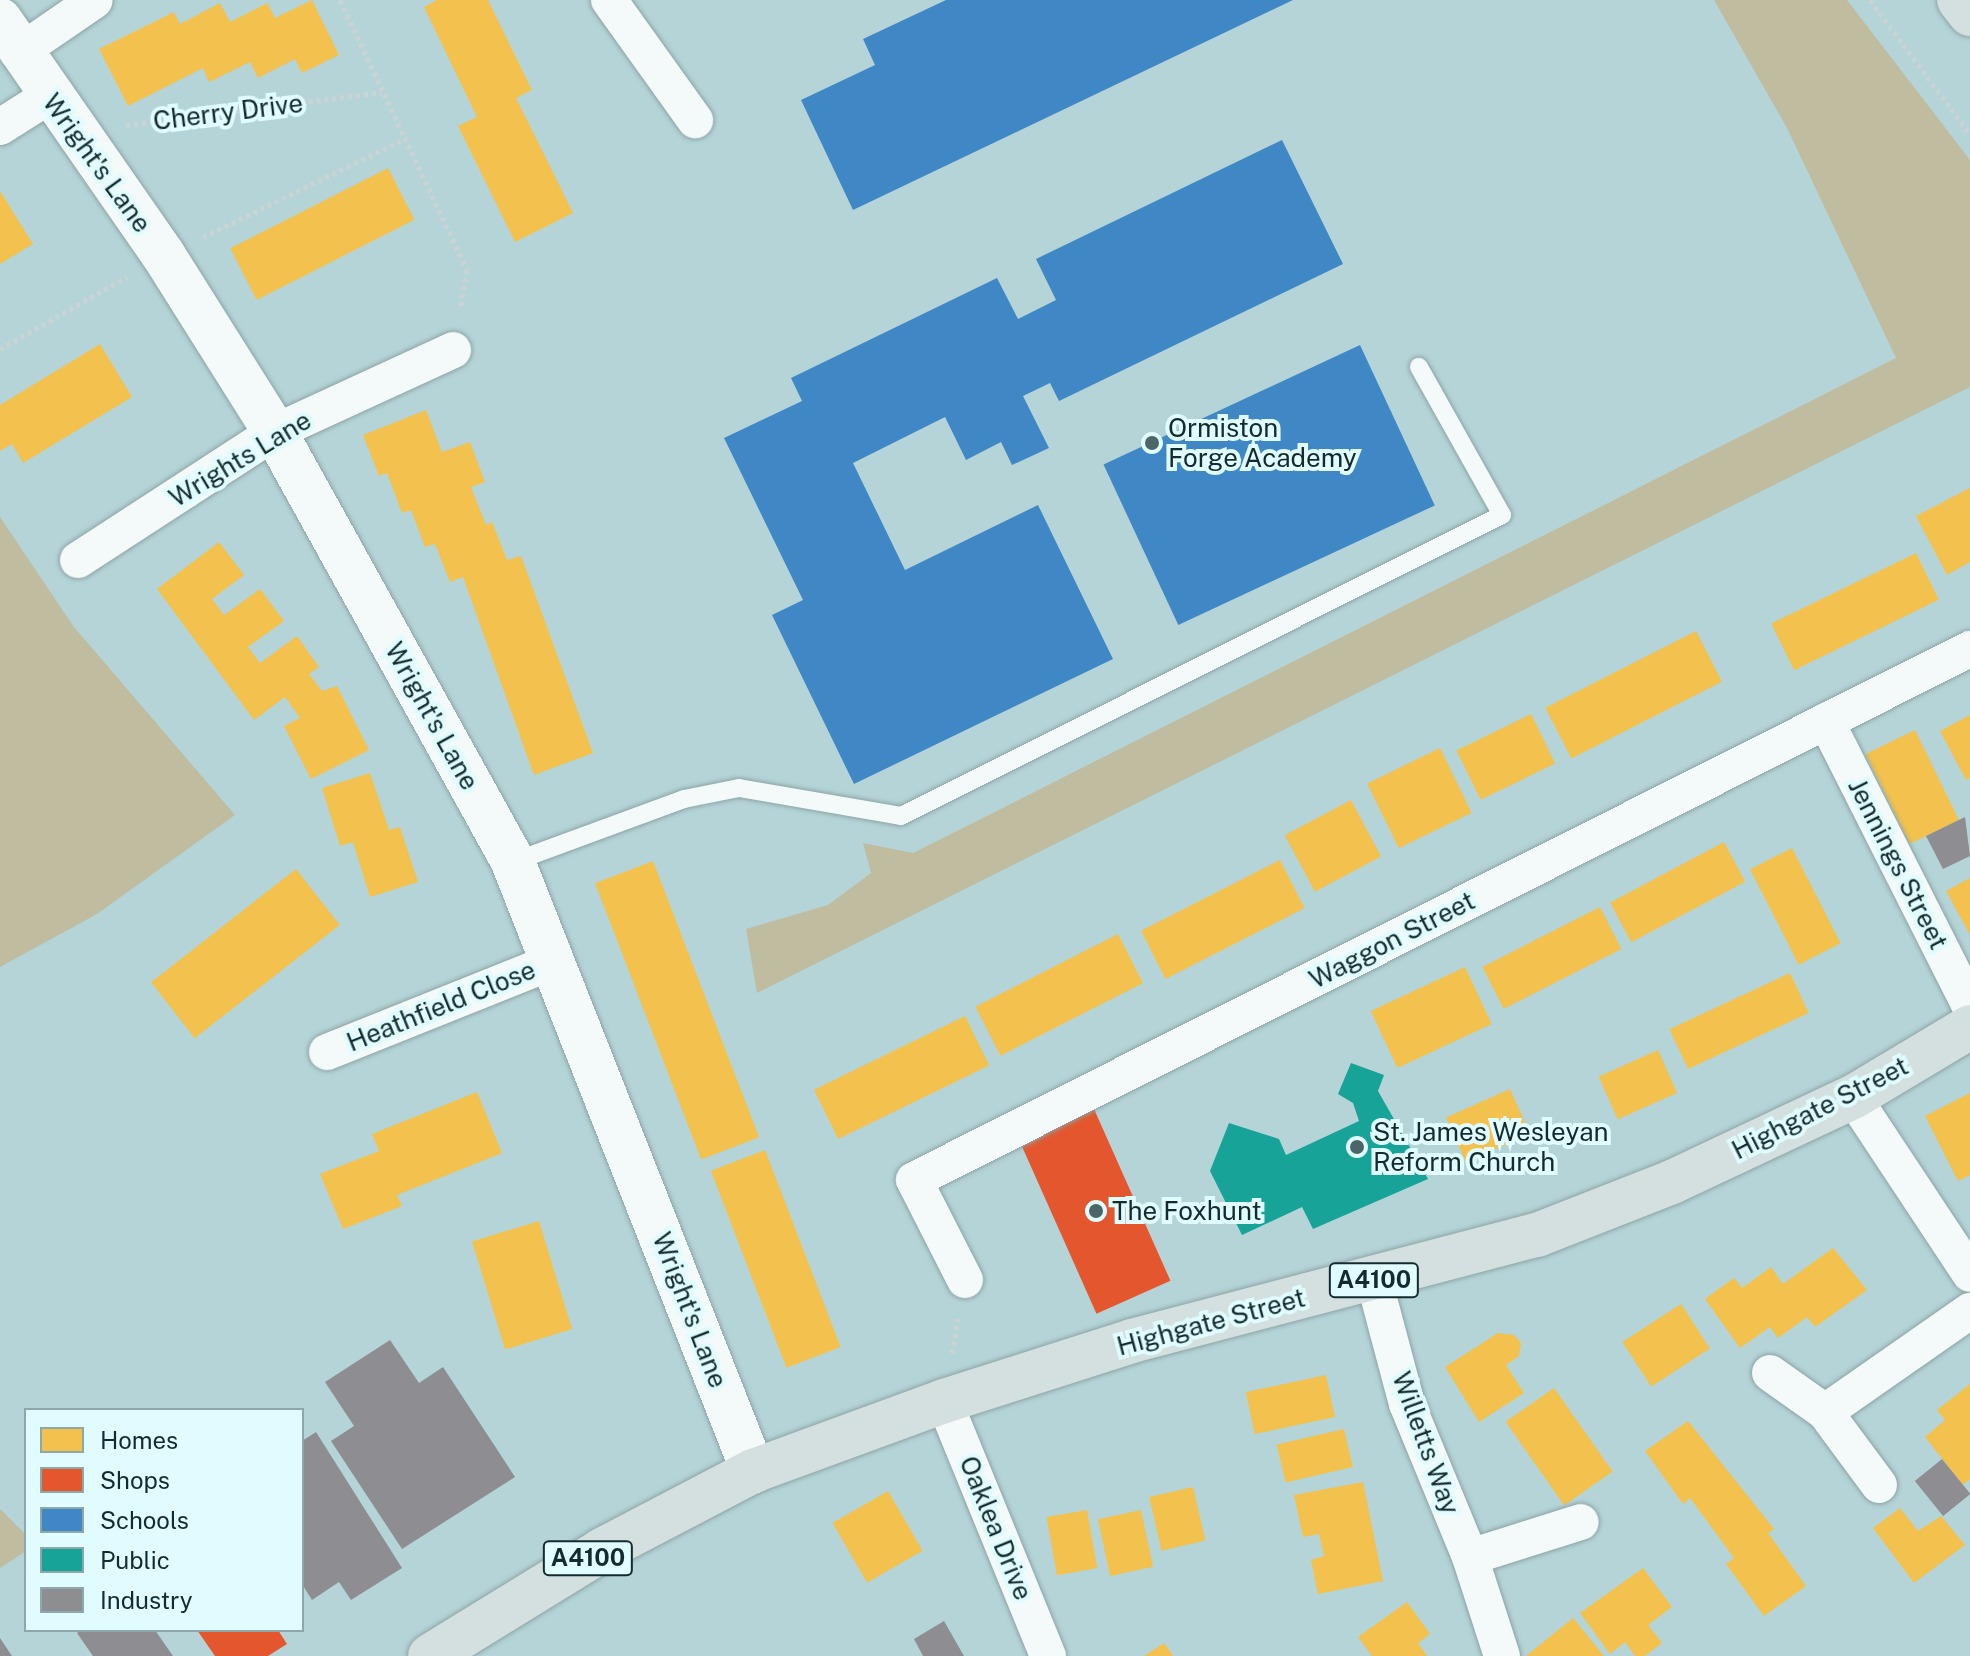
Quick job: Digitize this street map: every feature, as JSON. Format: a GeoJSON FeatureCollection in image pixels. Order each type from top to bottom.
{"type":"FeatureCollection","features":[{"type":"Feature","properties":{"kind":"main road"},"geometry":{"type":"LineString","coordinates":[[1959,0],[1970,14]]}},
{"type":"Feature","properties":{"kind":"main road","name":"Highgate Street"},"geometry":{"type":"LineString","coordinates":[[753,1471],[944,1401],[1132,1341],[1537,1235],[1672,1182],[1853,1097],[1970,1027]]}},
{"type":"Feature","properties":{"kind":"main road","name":"A4100"},"geometry":{"type":"LineString","coordinates":[[430,1656],[602,1550],[753,1471]]}},
{"type":"Feature","properties":{"kind":"street"},"geometry":{"type":"LineString","coordinates":[[9,36],[95,0]]}},
{"type":"Feature","properties":{"kind":"street"},"geometry":{"type":"LineString","coordinates":[[609,0],[695,120]]}},
{"type":"Feature","properties":{"kind":"street","name":"Wright's Lane"},"geometry":{"type":"LineString","coordinates":[[9,36],[164,256],[275,432],[513,862],[555,961],[753,1471]]}},
{"type":"Feature","properties":{"kind":"street"},"geometry":{"type":"LineString","coordinates":[[0,127],[49,96]]}},
{"type":"Feature","properties":{"kind":"street","name":"Wrights Lane"},"geometry":{"type":"LineString","coordinates":[[78,560],[275,432],[453,350]]}},
{"type":"Feature","properties":{"kind":"street","name":"Waggon Street"},"geometry":{"type":"LineString","coordinates":[[965,1280],[914,1180],[1970,649]]}},
{"type":"Feature","properties":{"kind":"street","name":"Jennings Street"},"geometry":{"type":"LineString","coordinates":[[1826,721],[1970,1006]]}},
{"type":"Feature","properties":{"kind":"street","name":"Heathfield Close"},"geometry":{"type":"LineString","coordinates":[[327,1052],[555,961]]}},
{"type":"Feature","properties":{"kind":"street"},"geometry":{"type":"LineString","coordinates":[[1853,1097],[1970,1274]]}},
{"type":"Feature","properties":{"kind":"street","name":"Willetts Way"},"geometry":{"type":"LineString","coordinates":[[1374,1280],[1407,1404],[1470,1557],[1502,1656]]}},
{"type":"Feature","properties":{"kind":"street"},"geometry":{"type":"LineString","coordinates":[[1825,1412],[1970,1311]]}},
{"type":"Feature","properties":{"kind":"street"},"geometry":{"type":"LineString","coordinates":[[1770,1373],[1825,1412],[1879,1485]]}},
{"type":"Feature","properties":{"kind":"street","name":"Oaklea Drive"},"geometry":{"type":"LineString","coordinates":[[944,1401],[1048,1656]]}},
{"type":"Feature","properties":{"kind":"street"},"geometry":{"type":"LineString","coordinates":[[1470,1557],[1581,1522]]}},
{"type":"Feature","properties":{"kind":"lane"},"geometry":{"type":"LineString","coordinates":[[513,862],[684,799],[739,788],[901,816],[1502,515],[1419,367]]}},
{"type":"Feature","properties":{"kind":"path"},"geometry":{"type":"LineString","coordinates":[[340,0],[403,140],[467,270],[453,350]]}},
{"type":"Feature","properties":{"kind":"path"},"geometry":{"type":"LineString","coordinates":[[1870,0],[1970,134]]}},
{"type":"Feature","properties":{"kind":"path","name":"Cherry Drive"},"geometry":{"type":"LineString","coordinates":[[74,132],[382,92]]}},
{"type":"Feature","properties":{"kind":"path"},"geometry":{"type":"LineString","coordinates":[[0,349],[164,256],[403,140]]}},
{"type":"Feature","properties":{"kind":"path"},"geometry":{"type":"LineString","coordinates":[[944,1401],[965,1280]]}},
{"type":"Feature","properties":{"kind":"shaded area"},"geometry":{"type":"Polygon","coordinates":[[[1714,0],[1847,0],[1970,160],[1970,387],[757,993],[746,929],[828,905],[871,873],[863,843],[913,853],[1896,358],[1787,128],[1714,0]]]}},
{"type":"Feature","properties":{"kind":"shaded area"},"geometry":{"type":"Polygon","coordinates":[[[0,517],[74,627],[235,815],[97,914],[0,967],[0,517]]]}},
{"type":"Feature","properties":{"kind":"shaded area"},"geometry":{"type":"Polygon","coordinates":[[[0,1509],[24,1533],[24,1552],[0,1568],[0,1509]]]}},
{"type":"Feature","properties":{"kind":"building: Homes"},"geometry":{"type":"Polygon","coordinates":[[[312,0],[339,55],[302,73],[295,59],[258,78],[250,62],[209,82],[203,68],[128,106],[99,49],[174,12],[180,24],[220,3],[230,22],[267,3],[275,18],[312,0]]]}},
{"type":"Feature","properties":{"kind":"building: Homes"},"geometry":{"type":"Polygon","coordinates":[[[437,0],[488,0],[532,90],[516,98],[573,213],[515,242],[458,126],[477,117],[424,7],[437,0]]]}},
{"type":"Feature","properties":{"kind":"building: Homes"},"geometry":{"type":"Polygon","coordinates":[[[388,168],[414,220],[257,300],[230,248],[388,168]]]}},
{"type":"Feature","properties":{"kind":"building: Homes"},"geometry":{"type":"Polygon","coordinates":[[[0,191],[33,244],[0,264],[0,191]]]}},
{"type":"Feature","properties":{"kind":"building: Homes"},"geometry":{"type":"Polygon","coordinates":[[[100,344],[132,397],[23,463],[12,444],[0,451],[0,405],[100,344]]]}},
{"type":"Feature","properties":{"kind":"building: Homes"},"geometry":{"type":"Polygon","coordinates":[[[426,410],[442,452],[470,442],[485,482],[471,487],[486,525],[492,522],[507,560],[521,556],[593,753],[534,775],[463,577],[450,582],[435,544],[425,547],[411,510],[402,513],[387,473],[379,476],[363,435],[426,410]]]}},
{"type":"Feature","properties":{"kind":"building: Homes"},"geometry":{"type":"Polygon","coordinates":[[[1970,488],[1970,562],[1947,575],[1916,516],[1970,488]]]}},
{"type":"Feature","properties":{"kind":"building: Homes"},"geometry":{"type":"Polygon","coordinates":[[[219,542],[244,575],[212,599],[224,615],[260,589],[284,621],[248,647],[260,663],[297,636],[319,667],[309,674],[322,691],[337,686],[369,750],[311,779],[284,726],[300,718],[285,697],[254,720],[157,589],[219,542]]]}},
{"type":"Feature","properties":{"kind":"building: Homes"},"geometry":{"type":"Polygon","coordinates":[[[1916,553],[1939,600],[1794,670],[1771,624],[1916,553]]]}},
{"type":"Feature","properties":{"kind":"building: Homes"},"geometry":{"type":"Polygon","coordinates":[[[1696,631],[1722,682],[1571,759],[1545,708],[1696,631]]]}},
{"type":"Feature","properties":{"kind":"building: Homes"},"geometry":{"type":"Polygon","coordinates":[[[1531,714],[1555,763],[1481,800],[1456,750],[1531,714]]]}},
{"type":"Feature","properties":{"kind":"building: Homes"},"geometry":{"type":"Polygon","coordinates":[[[1970,715],[1970,778],[1966,780],[1940,731],[1970,715]]]}},
{"type":"Feature","properties":{"kind":"building: Homes"},"geometry":{"type":"Polygon","coordinates":[[[1915,730],[1959,820],[1909,844],[1866,754],[1915,730]]]}},
{"type":"Feature","properties":{"kind":"building: Homes"},"geometry":{"type":"Polygon","coordinates":[[[1440,748],[1472,813],[1399,848],[1367,784],[1440,748]]]}},
{"type":"Feature","properties":{"kind":"building: Homes"},"geometry":{"type":"Polygon","coordinates":[[[370,773],[389,830],[400,827],[418,882],[370,897],[353,842],[340,846],[322,788],[370,773]]]}},
{"type":"Feature","properties":{"kind":"building: Homes"},"geometry":{"type":"Polygon","coordinates":[[[1351,800],[1381,857],[1315,892],[1285,835],[1351,800]]]}},
{"type":"Feature","properties":{"kind":"building: Homes"},"geometry":{"type":"Polygon","coordinates":[[[1724,842],[1745,882],[1631,942],[1610,903],[1724,842]]]}},
{"type":"Feature","properties":{"kind":"building: Homes"},"geometry":{"type":"Polygon","coordinates":[[[1792,848],[1841,943],[1799,965],[1750,869],[1792,848]]]}},
{"type":"Feature","properties":{"kind":"building: Homes"},"geometry":{"type":"Polygon","coordinates":[[[1280,860],[1305,908],[1166,979],[1141,931],[1280,860]]]}},
{"type":"Feature","properties":{"kind":"building: Homes"},"geometry":{"type":"Polygon","coordinates":[[[653,861],[759,1137],[701,1160],[595,883],[653,861]]]}},
{"type":"Feature","properties":{"kind":"building: Homes"},"geometry":{"type":"Polygon","coordinates":[[[296,869],[340,925],[195,1038],[151,982],[296,869]]]}},
{"type":"Feature","properties":{"kind":"building: Homes"},"geometry":{"type":"Polygon","coordinates":[[[1970,878],[1970,935],[1946,891],[1970,878]]]}},
{"type":"Feature","properties":{"kind":"building: Homes"},"geometry":{"type":"Polygon","coordinates":[[[1600,907],[1621,949],[1504,1009],[1482,967],[1600,907]]]}},
{"type":"Feature","properties":{"kind":"building: Homes"},"geometry":{"type":"Polygon","coordinates":[[[1118,934],[1143,983],[1000,1056],[975,1007],[1118,934]]]}},
{"type":"Feature","properties":{"kind":"building: Homes"},"geometry":{"type":"Polygon","coordinates":[[[1465,967],[1492,1024],[1397,1068],[1371,1011],[1465,967]]]}},
{"type":"Feature","properties":{"kind":"building: Homes"},"geometry":{"type":"Polygon","coordinates":[[[1790,973],[1809,1013],[1688,1069],[1669,1029],[1790,973]]]}},
{"type":"Feature","properties":{"kind":"building: Homes"},"geometry":{"type":"Polygon","coordinates":[[[965,1016],[989,1065],[838,1139],[814,1090],[965,1016]]]}},
{"type":"Feature","properties":{"kind":"building: Homes"},"geometry":{"type":"Polygon","coordinates":[[[1658,1050],[1677,1093],[1618,1119],[1599,1076],[1658,1050]]]}},
{"type":"Feature","properties":{"kind":"building: Homes"},"geometry":{"type":"Polygon","coordinates":[[[1510,1089],[1530,1134],[1466,1162],[1446,1117],[1510,1089]]]}},
{"type":"Feature","properties":{"kind":"building: Homes"},"geometry":{"type":"Polygon","coordinates":[[[477,1092],[502,1153],[397,1195],[402,1206],[343,1229],[320,1174],[379,1151],[372,1134],[477,1092]]]}},
{"type":"Feature","properties":{"kind":"building: Homes"},"geometry":{"type":"Polygon","coordinates":[[[1970,1093],[1970,1175],[1958,1181],[1925,1116],[1970,1093]]]}},
{"type":"Feature","properties":{"kind":"building: Homes"},"geometry":{"type":"Polygon","coordinates":[[[765,1150],[841,1347],[786,1368],[711,1171],[765,1150]]]}},
{"type":"Feature","properties":{"kind":"building: Homes"},"geometry":{"type":"Polygon","coordinates":[[[539,1221],[572,1329],[505,1350],[472,1241],[539,1221]]]}},
{"type":"Feature","properties":{"kind":"building: Homes"},"geometry":{"type":"Polygon","coordinates":[[[1833,1248],[1867,1290],[1815,1327],[1807,1317],[1778,1338],[1770,1327],[1740,1348],[1705,1299],[1734,1278],[1742,1288],[1771,1267],[1783,1284],[1833,1248]]]}},
{"type":"Feature","properties":{"kind":"building: Homes"},"geometry":{"type":"Polygon","coordinates":[[[1681,1304],[1710,1348],[1651,1387],[1622,1342],[1681,1304]]]}},
{"type":"Feature","properties":{"kind":"building: Homes"},"geometry":{"type":"Polygon","coordinates":[[[1498,1333],[1514,1335],[1521,1343],[1519,1356],[1506,1365],[1524,1393],[1479,1422],[1445,1367],[1498,1333]]]}},
{"type":"Feature","properties":{"kind":"building: Homes"},"geometry":{"type":"Polygon","coordinates":[[[1326,1375],[1335,1417],[1255,1434],[1246,1392],[1326,1375]]]}},
{"type":"Feature","properties":{"kind":"building: Homes"},"geometry":{"type":"Polygon","coordinates":[[[1970,1384],[1970,1479],[1963,1485],[1925,1437],[1945,1420],[1937,1410],[1970,1384]]]}},
{"type":"Feature","properties":{"kind":"building: Homes"},"geometry":{"type":"Polygon","coordinates":[[[1554,1388],[1613,1472],[1564,1505],[1506,1422],[1554,1388]]]}},
{"type":"Feature","properties":{"kind":"building: Homes"},"geometry":{"type":"Polygon","coordinates":[[[1688,1421],[1774,1529],[1768,1533],[1806,1586],[1764,1616],[1726,1564],[1734,1558],[1690,1498],[1683,1504],[1645,1451],[1688,1421]]]}},
{"type":"Feature","properties":{"kind":"building: Homes"},"geometry":{"type":"Polygon","coordinates":[[[1344,1429],[1353,1467],[1286,1483],[1277,1445],[1344,1429]]]}},
{"type":"Feature","properties":{"kind":"building: Homes"},"geometry":{"type":"Polygon","coordinates":[[[1363,1482],[1383,1581],[1318,1594],[1311,1560],[1324,1556],[1319,1534],[1303,1537],[1294,1495],[1363,1482]]]}},
{"type":"Feature","properties":{"kind":"building: Homes"},"geometry":{"type":"Polygon","coordinates":[[[1193,1487],[1205,1541],[1162,1551],[1149,1497],[1193,1487]]]}},
{"type":"Feature","properties":{"kind":"building: Homes"},"geometry":{"type":"Polygon","coordinates":[[[888,1491],[923,1551],[867,1583],[833,1523],[888,1491]]]}},
{"type":"Feature","properties":{"kind":"building: Homes"},"geometry":{"type":"Polygon","coordinates":[[[1900,1508],[1918,1531],[1941,1516],[1965,1545],[1914,1583],[1873,1528],[1900,1508]]]}},
{"type":"Feature","properties":{"kind":"building: Homes"},"geometry":{"type":"Polygon","coordinates":[[[1087,1510],[1097,1568],[1057,1575],[1047,1517],[1087,1510]]]}},
{"type":"Feature","properties":{"kind":"building: Homes"},"geometry":{"type":"Polygon","coordinates":[[[1141,1510],[1153,1567],[1110,1576],[1098,1519],[1141,1510]]]}},
{"type":"Feature","properties":{"kind":"building: Homes"},"geometry":{"type":"Polygon","coordinates":[[[1643,1568],[1672,1607],[1648,1625],[1662,1643],[1645,1656],[1635,1656],[1625,1642],[1610,1654],[1580,1613],[1643,1568]]]}},
{"type":"Feature","properties":{"kind":"building: Homes"},"geometry":{"type":"Polygon","coordinates":[[[1407,1602],[1430,1634],[1418,1643],[1427,1656],[1372,1656],[1358,1637],[1407,1602]]]}},
{"type":"Feature","properties":{"kind":"building: Homes"},"geometry":{"type":"Polygon","coordinates":[[[1573,1618],[1604,1656],[1526,1656],[1573,1618]]]}},
{"type":"Feature","properties":{"kind":"building: Homes"},"geometry":{"type":"Polygon","coordinates":[[[1164,1643],[1173,1656],[1144,1656],[1164,1643]]]}},
{"type":"Feature","properties":{"kind":"building: Shops","name":"The Foxhunt"},"geometry":{"type":"Polygon","coordinates":[[[1094,1109],[1170,1281],[1096,1314],[1020,1142],[1094,1109]]]}},
{"type":"Feature","properties":{"kind":"building: Shops"},"geometry":{"type":"Polygon","coordinates":[[[198,1632],[279,1632],[287,1644],[268,1656],[215,1656],[198,1632]]]}},
{"type":"Feature","properties":{"kind":"building: Schools"},"geometry":{"type":"Polygon","coordinates":[[[946,0],[1293,0],[853,210],[801,100],[875,65],[863,39],[946,0]]]}},
{"type":"Feature","properties":{"kind":"building: Schools"},"geometry":{"type":"Polygon","coordinates":[[[1282,140],[1343,264],[1059,401],[1050,383],[1023,396],[1049,448],[1012,465],[1001,442],[966,460],[945,417],[853,463],[905,570],[1038,505],[1113,659],[854,784],[772,615],[803,600],[724,438],[802,401],[791,378],[997,278],[1018,319],[1056,300],[1036,259],[1282,140]]]}},
{"type":"Feature","properties":{"kind":"building: Schools"},"geometry":{"type":"Polygon","coordinates":[[[1360,345],[1435,505],[1178,625],[1104,465],[1360,345]]]}},
{"type":"Feature","properties":{"kind":"building: Public","name":"St. James Wesleyan Reform Church"},"geometry":{"type":"Polygon","coordinates":[[[1351,1063],[1384,1075],[1378,1091],[1428,1179],[1313,1229],[1302,1207],[1242,1235],[1210,1171],[1229,1123],[1279,1139],[1286,1155],[1359,1121],[1353,1103],[1338,1094],[1351,1063]]]}},
{"type":"Feature","properties":{"kind":"building: Industry"},"geometry":{"type":"Polygon","coordinates":[[[1965,817],[1970,856],[1943,869],[1926,836],[1965,817]]]}},
{"type":"Feature","properties":{"kind":"building: Industry"},"geometry":{"type":"Polygon","coordinates":[[[390,1340],[419,1383],[443,1367],[515,1477],[402,1549],[331,1441],[354,1426],[325,1382],[390,1340]]]}},
{"type":"Feature","properties":{"kind":"building: Industry"},"geometry":{"type":"Polygon","coordinates":[[[316,1432],[402,1568],[351,1600],[339,1582],[312,1600],[304,1587],[304,1440],[316,1432]]]}},
{"type":"Feature","properties":{"kind":"building: Industry"},"geometry":{"type":"Polygon","coordinates":[[[1942,1459],[1970,1494],[1943,1516],[1915,1481],[1942,1459]]]}},
{"type":"Feature","properties":{"kind":"building: Industry"},"geometry":{"type":"Polygon","coordinates":[[[944,1621],[964,1656],[923,1656],[914,1639],[944,1621]]]}},
{"type":"Feature","properties":{"kind":"building: Industry"},"geometry":{"type":"Polygon","coordinates":[[[156,1632],[173,1656],[93,1656],[77,1633],[156,1632]]]}},
{"type":"Feature","properties":{"kind":"building: Industry"},"geometry":{"type":"Polygon","coordinates":[[[0,1638],[12,1656],[0,1656],[0,1638]]]}},
{"type":"Feature","properties":{"kind":"place","name":"Ormiston Forge Academy"},"geometry":{"type":"Point","coordinates":[1152,443]}},
{"type":"Feature","properties":{"kind":"place","name":"St. James Wesleyan Reform Church"},"geometry":{"type":"Point","coordinates":[1357,1147]}},
{"type":"Feature","properties":{"kind":"place","name":"The Foxhunt"},"geometry":{"type":"Point","coordinates":[1096,1211]}}]}
